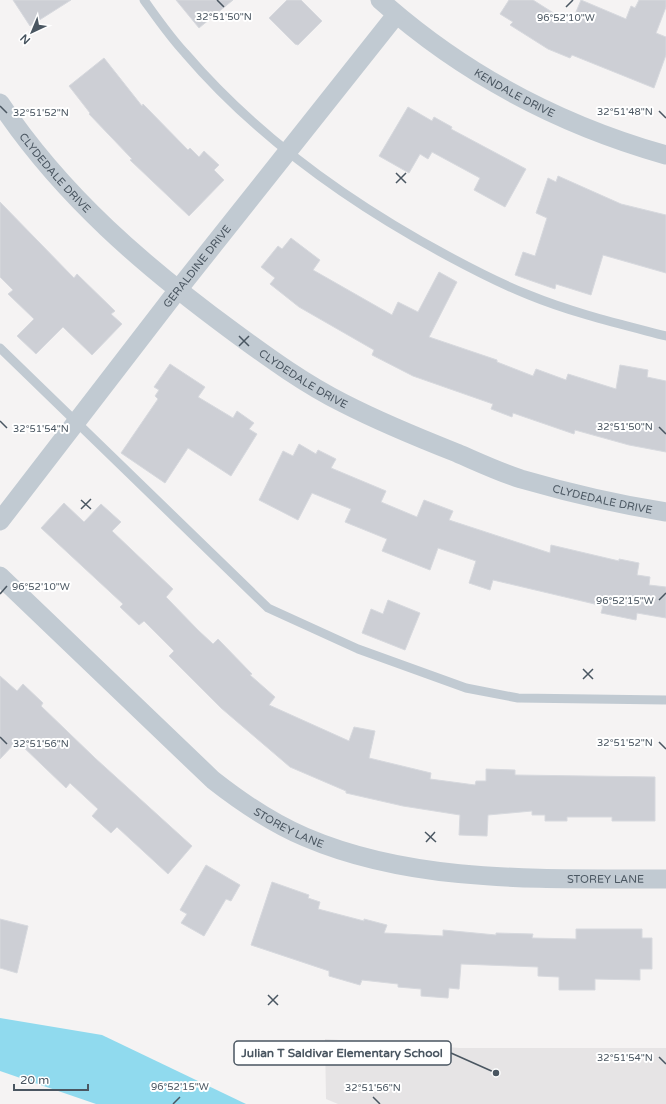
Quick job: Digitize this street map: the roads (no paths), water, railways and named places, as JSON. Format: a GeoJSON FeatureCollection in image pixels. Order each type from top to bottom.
{"type":"FeatureCollection","features":[{"type":"Feature","properties":{"kind":"street","name":"KENDALE DRIVE"},"geometry":{"type":"LineString","coordinates":[[380,0],[396,15],[435,44],[482,76],[532,104],[581,127],[666,155]]}},
{"type":"Feature","properties":{"kind":"street","name":"GERALDINE DRIVE"},"geometry":{"type":"LineString","coordinates":[[0,521],[177,291],[396,15]]}},
{"type":"Feature","properties":{"kind":"street","name":"CLYDEDALE DRIVE"},"geometry":{"type":"LineString","coordinates":[[0,103],[19,131],[67,189],[121,242],[177,291],[270,358],[341,402],[416,437],[519,478],[604,501],[666,512]]}},
{"type":"Feature","properties":{"kind":"street","name":"STOREY LANE"},"geometry":{"type":"LineString","coordinates":[[0,576],[213,780],[243,804],[304,837],[346,852],[397,865],[469,874],[540,878],[666,879]]}},
{"type":"Feature","properties":{"kind":"lane"},"geometry":{"type":"LineString","coordinates":[[144,0],[184,53],[236,106],[288,151],[337,189],[407,234],[467,266],[529,295],[666,336]]}},
{"type":"Feature","properties":{"kind":"lane"},"geometry":{"type":"LineString","coordinates":[[0,348],[268,608],[358,649],[466,688],[518,698],[666,700]]}},
{"type":"Feature","properties":{"kind":"water"},"geometry":{"type":"Polygon","coordinates":[[[0,1018],[102,1035],[246,1104],[96,1104],[0,1071],[0,1018]]]}},
{"type":"Feature","properties":{"kind":"place","name":"Julian T Saldivar Elementary School"},"geometry":{"type":"Point","coordinates":[496,1073]}}]}
